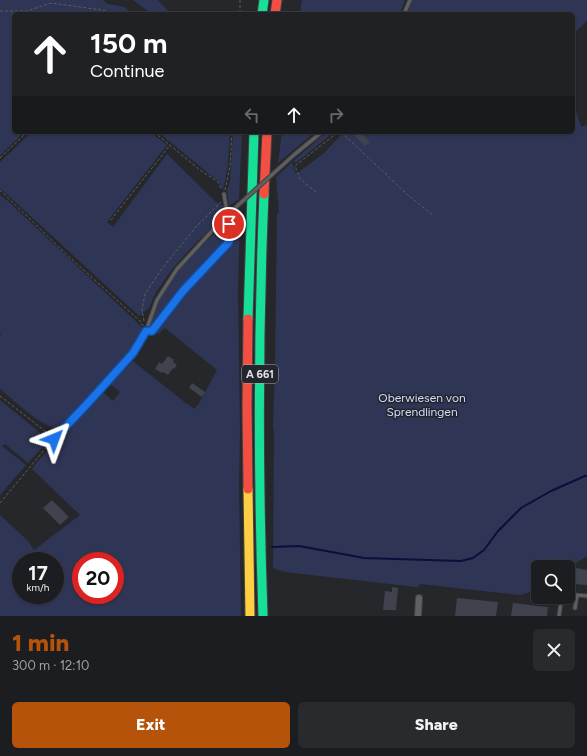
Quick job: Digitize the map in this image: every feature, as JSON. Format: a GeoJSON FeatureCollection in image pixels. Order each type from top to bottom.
{"type":"FeatureCollection","features":[{"type":"Feature","properties":{"kind":"highway"},"geometry":{"type":"LineString","coordinates":[[262,12],[264,0]]}},
{"type":"Feature","properties":{"kind":"highway"},"geometry":{"type":"LineString","coordinates":[[275,12],[277,0]]}},
{"type":"Feature","properties":{"kind":"highway","name":"A 661"},"geometry":{"type":"LineString","coordinates":[[250,616],[248,391],[249,288],[254,134]]}},
{"type":"Feature","properties":{"kind":"highway","name":"A 661"},"geometry":{"type":"LineString","coordinates":[[262,616],[260,366],[267,134]]}},
{"type":"Feature","properties":{"kind":"street"},"geometry":{"type":"LineString","coordinates":[[418,616],[419,598]]}},
{"type":"Feature","properties":{"kind":"lane"},"geometry":{"type":"LineString","coordinates":[[405,12],[410,0]]}},
{"type":"Feature","properties":{"kind":"lane"},"geometry":{"type":"LineString","coordinates":[[54,439],[133,353],[146,331],[158,300],[177,269],[225,217],[320,134]]}},
{"type":"Feature","properties":{"kind":"lane"},"geometry":{"type":"LineString","coordinates":[[146,331],[152,331],[183,291],[229,242],[229,224],[224,194]]}},
{"type":"Feature","properties":{"kind":"lane"},"geometry":{"type":"LineString","coordinates":[[575,608],[577,595],[587,596]]}},
{"type":"Feature","properties":{"kind":"lane"},"geometry":{"type":"LineString","coordinates":[[559,616],[561,604]]}},
{"type":"Feature","properties":{"kind":"path"},"geometry":{"type":"LineString","coordinates":[[240,0],[240,12]]}},
{"type":"Feature","properties":{"kind":"path"},"geometry":{"type":"LineString","coordinates":[[0,12],[27,11],[50,3],[108,12]]}},
{"type":"Feature","properties":{"kind":"path"},"geometry":{"type":"LineString","coordinates":[[0,158],[25,134]]}},
{"type":"Feature","properties":{"kind":"path"},"geometry":{"type":"LineString","coordinates":[[156,134],[200,170],[218,182],[224,194]]}},
{"type":"Feature","properties":{"kind":"path"},"geometry":{"type":"LineString","coordinates":[[146,331],[142,310],[145,294],[161,270],[196,227],[220,204],[224,194],[230,166],[232,134]]}},
{"type":"Feature","properties":{"kind":"path"},"geometry":{"type":"LineString","coordinates":[[316,192],[300,179],[296,166],[336,134]]}},
{"type":"Feature","properties":{"kind":"path"},"geometry":{"type":"LineString","coordinates":[[343,134],[409,196],[434,216]]}},
{"type":"Feature","properties":{"kind":"path"},"geometry":{"type":"LineString","coordinates":[[111,220],[170,145]]}},
{"type":"Feature","properties":{"kind":"path"},"geometry":{"type":"LineString","coordinates":[[0,190],[66,254],[141,322],[146,331]]}},
{"type":"Feature","properties":{"kind":"path"},"geometry":{"type":"LineString","coordinates":[[0,396],[54,439],[0,503]]}},
{"type":"Feature","properties":{"kind":"green space"},"geometry":{"type":"Polygon","coordinates":[[[0,0],[103,0],[107,4],[125,7],[129,12],[12,12],[12,134],[22,134],[0,156],[0,0]]]}},
{"type":"Feature","properties":{"kind":"green space"},"geometry":{"type":"Polygon","coordinates":[[[133,0],[158,0],[169,12],[149,12],[133,0]]]}},
{"type":"Feature","properties":{"kind":"green space"},"geometry":{"type":"Polygon","coordinates":[[[302,0],[405,0],[401,12],[300,12],[302,0]]]}},
{"type":"Feature","properties":{"kind":"green space"},"geometry":{"type":"Polygon","coordinates":[[[412,0],[587,0],[587,21],[575,32],[575,12],[408,12],[412,0]]]}},
{"type":"Feature","properties":{"kind":"green space","name":"Oberwiesen von Sprendlingen"},"geometry":{"type":"Polygon","coordinates":[[[575,108],[581,127],[587,125],[587,556],[575,564],[575,560],[531,560],[531,591],[520,595],[420,584],[416,587],[285,572],[273,568],[273,429],[277,213],[279,213],[276,177],[292,162],[296,174],[323,154],[342,134],[575,134],[575,108]]]}},
{"type":"Feature","properties":{"kind":"green space"},"geometry":{"type":"Polygon","coordinates":[[[30,134],[153,134],[167,145],[107,222],[113,227],[167,154],[216,202],[224,206],[225,214],[173,268],[156,292],[149,308],[139,316],[0,188],[0,162],[30,134]]]}},
{"type":"Feature","properties":{"kind":"green space"},"geometry":{"type":"Polygon","coordinates":[[[160,134],[230,134],[228,165],[223,190],[219,182],[160,134]]]}},
{"type":"Feature","properties":{"kind":"green space"},"geometry":{"type":"Polygon","coordinates":[[[233,134],[242,134],[239,199],[229,206],[227,191],[230,181],[233,134]]]}},
{"type":"Feature","properties":{"kind":"green space"},"geometry":{"type":"Polygon","coordinates":[[[282,134],[313,134],[278,163],[282,134]]]}},
{"type":"Feature","properties":{"kind":"green space"},"geometry":{"type":"Polygon","coordinates":[[[325,134],[332,134],[296,163],[293,161],[325,134]]]}},
{"type":"Feature","properties":{"kind":"green space"},"geometry":{"type":"Polygon","coordinates":[[[0,195],[143,328],[131,351],[58,430],[42,422],[0,389],[0,195]]]}},
{"type":"Feature","properties":{"kind":"green space"},"geometry":{"type":"Polygon","coordinates":[[[240,210],[238,290],[241,616],[0,616],[0,515],[28,541],[34,550],[80,515],[32,469],[90,408],[103,392],[113,401],[120,392],[110,384],[133,361],[194,409],[198,405],[217,370],[165,328],[158,334],[157,331],[175,305],[172,303],[151,328],[151,320],[159,300],[179,268],[227,221],[226,242],[202,267],[205,270],[229,245],[231,239],[231,217],[240,210]]]}},
{"type":"Feature","properties":{"kind":"green space"},"geometry":{"type":"Polygon","coordinates":[[[0,400],[49,440],[28,463],[5,444],[2,446],[26,465],[0,495],[0,400]]]}},
{"type":"Feature","properties":{"kind":"building"},"geometry":{"type":"Polygon","coordinates":[[[362,134],[370,142],[365,146],[354,135],[362,134]]]}},
{"type":"Feature","properties":{"kind":"building"},"geometry":{"type":"Polygon","coordinates":[[[168,356],[174,360],[173,362],[177,365],[168,375],[155,369],[159,362],[162,364],[168,356]]]}},
{"type":"Feature","properties":{"kind":"building"},"geometry":{"type":"Polygon","coordinates":[[[192,383],[205,392],[202,397],[189,388],[192,383]]]}},
{"type":"Feature","properties":{"kind":"building"},"geometry":{"type":"Polygon","coordinates":[[[52,500],[69,517],[60,525],[43,508],[52,500]]]}},
{"type":"Feature","properties":{"kind":"building"},"geometry":{"type":"Polygon","coordinates":[[[576,568],[587,570],[587,585],[575,584],[576,568]]]}},
{"type":"Feature","properties":{"kind":"building"},"geometry":{"type":"Polygon","coordinates":[[[392,587],[398,588],[396,610],[383,610],[385,591],[392,592],[392,587]]]}},
{"type":"Feature","properties":{"kind":"building"},"geometry":{"type":"Polygon","coordinates":[[[457,598],[498,602],[496,616],[455,616],[457,598]]]}},
{"type":"Feature","properties":{"kind":"building"},"geometry":{"type":"Polygon","coordinates":[[[513,603],[548,607],[547,616],[511,616],[513,603]]]}},
{"type":"Feature","properties":{"kind":"waterway"},"geometry":{"type":"LineString","coordinates":[[272,547],[299,546],[364,558],[461,561],[473,558],[484,550],[498,531],[521,508],[551,491],[587,476]]}},
{"type":"Feature","properties":{"kind":"traffic: fast"},"geometry":{"type":"LineString","coordinates":[[262,12],[264,0]]}},
{"type":"Feature","properties":{"kind":"traffic: fast"},"geometry":{"type":"LineString","coordinates":[[248,319],[254,134]]}},
{"type":"Feature","properties":{"kind":"traffic: fast"},"geometry":{"type":"LineString","coordinates":[[263,616],[259,405],[264,194]]}},
{"type":"Feature","properties":{"kind":"traffic: slow"},"geometry":{"type":"LineString","coordinates":[[248,489],[250,616]]}},
{"type":"Feature","properties":{"kind":"traffic: jam"},"geometry":{"type":"LineString","coordinates":[[275,12],[277,0]]}},
{"type":"Feature","properties":{"kind":"traffic: jam"},"geometry":{"type":"LineString","coordinates":[[264,194],[267,134]]}},
{"type":"Feature","properties":{"kind":"traffic: jam"},"geometry":{"type":"LineString","coordinates":[[248,319],[248,489]]}},
{"type":"Feature","properties":{"kind":"route"},"geometry":{"type":"LineString","coordinates":[[54,439],[133,353],[146,331],[152,331],[183,291],[229,242],[229,224]]}}]}
